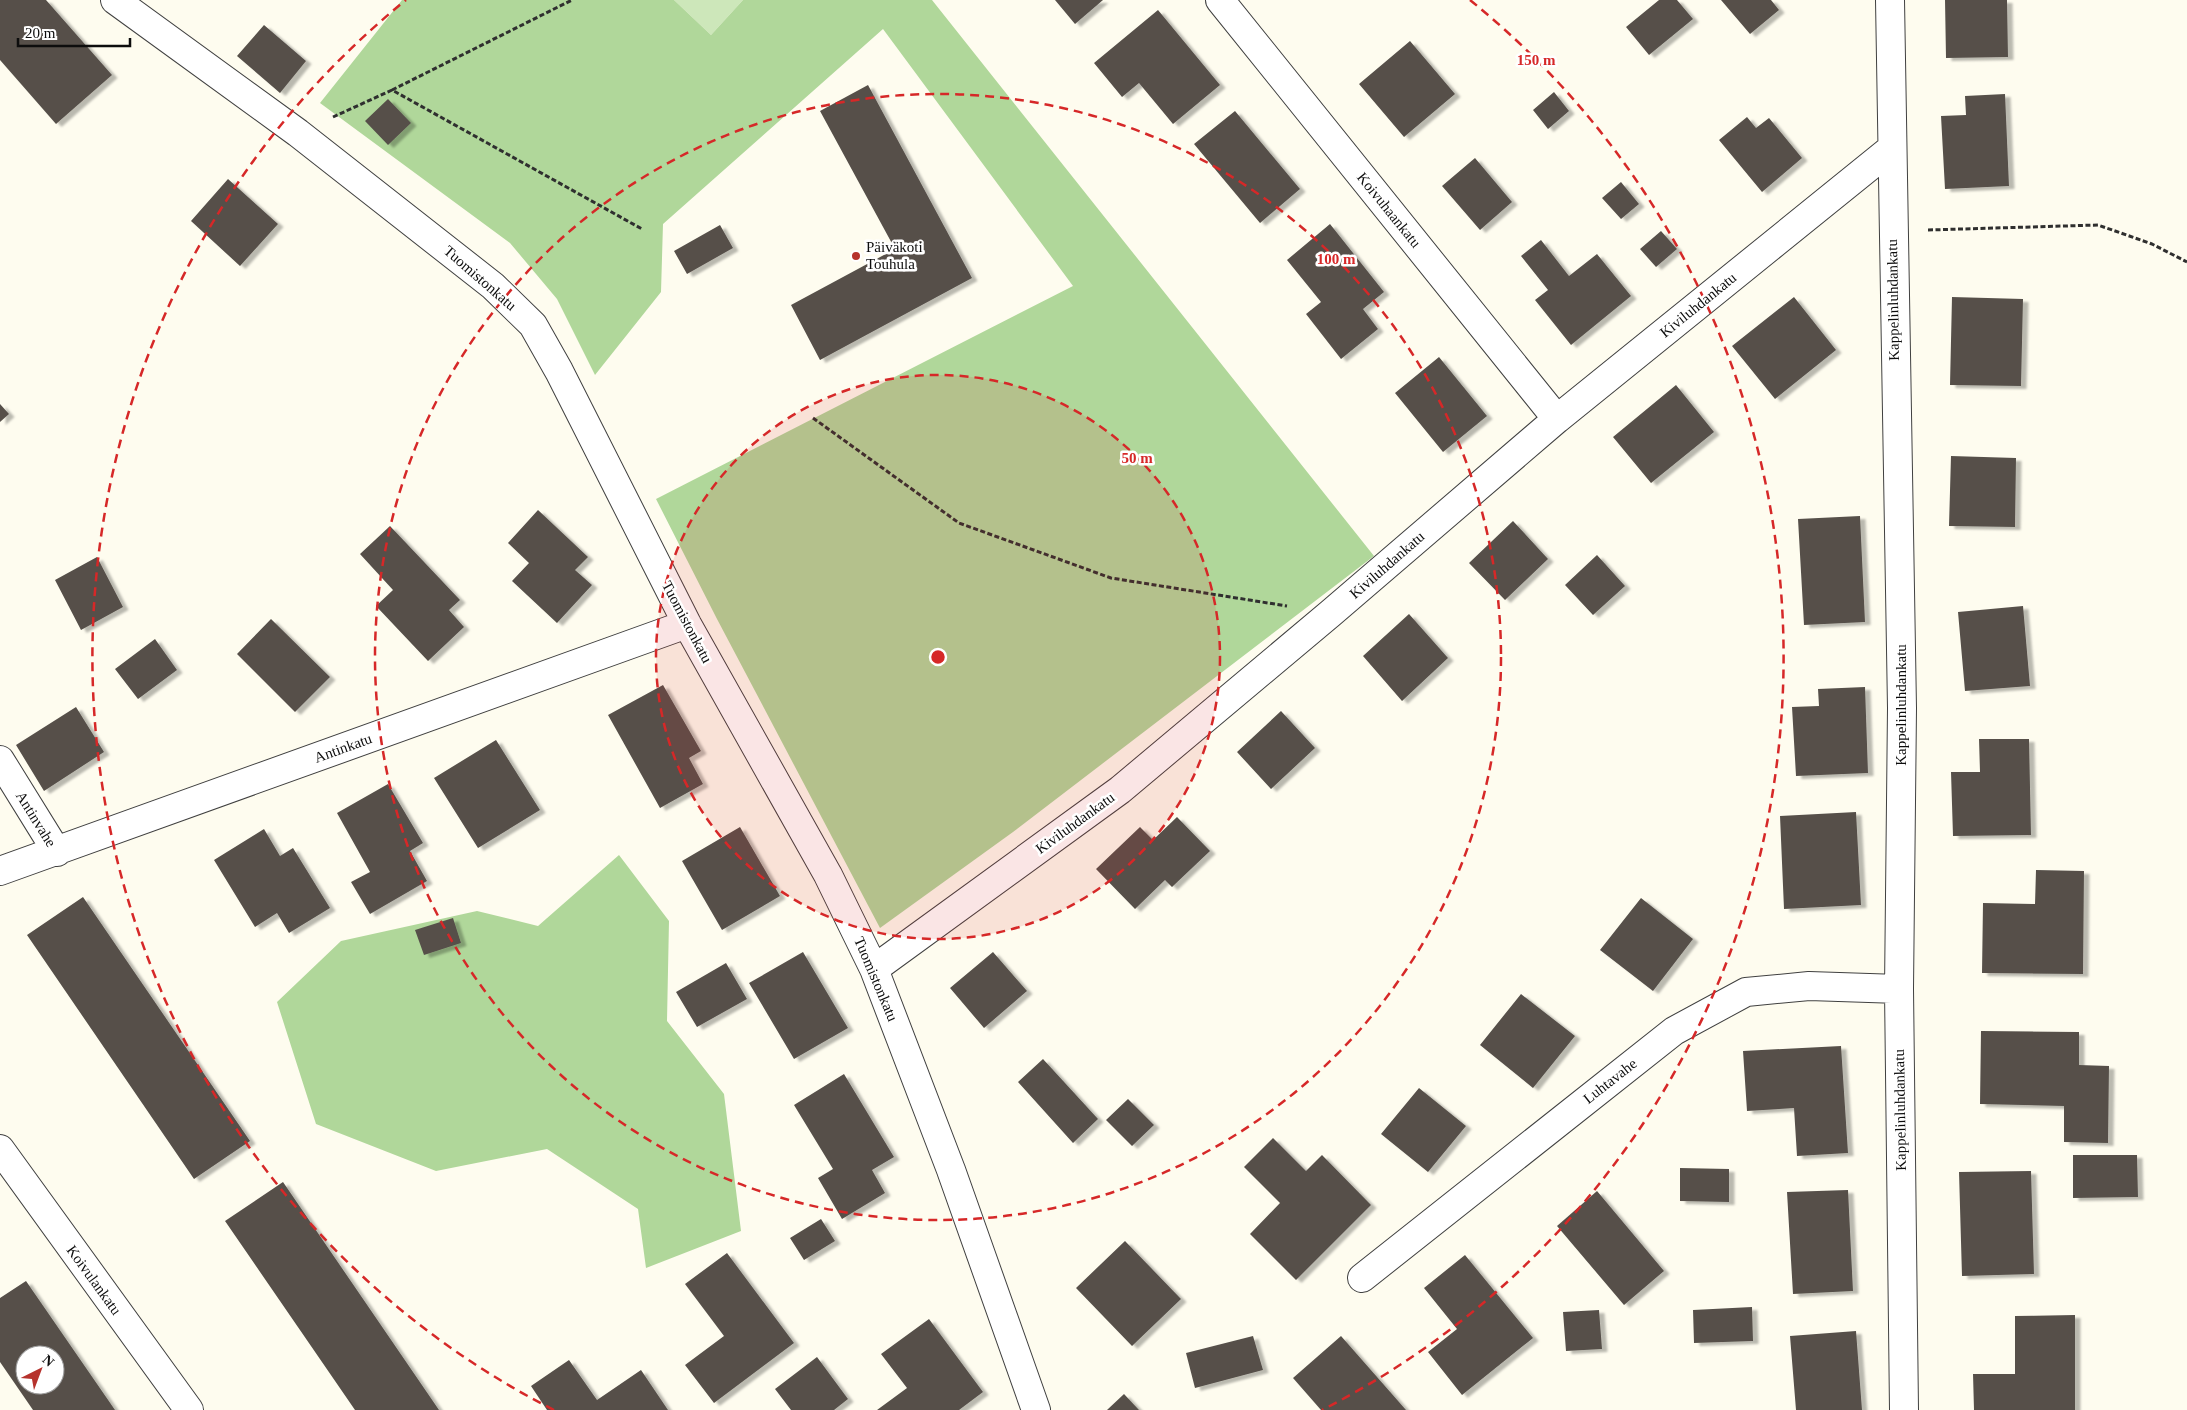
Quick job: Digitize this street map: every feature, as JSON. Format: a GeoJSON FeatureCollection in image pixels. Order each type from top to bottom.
{"type":"FeatureCollection","features":[{"type":"Feature","properties":{"kind":"street","name":"Tuomistonkatu"},"geometry":{"type":"LineString","coordinates":[[115,0],[298,133],[493,286],[533,326],[559,371],[687,624],[828,876],[874,969],[954,1179],[1036,1410]]}},
{"type":"Feature","properties":{"kind":"street","name":"Koivuhaankatu"},"geometry":{"type":"LineString","coordinates":[[1220,0],[1557,419]]}},
{"type":"Feature","properties":{"kind":"street","name":"Kappelinluhdankatu"},"geometry":{"type":"LineString","coordinates":[[1890,0],[1892,230],[1902,708],[1899,989],[1904,1410]]}},
{"type":"Feature","properties":{"kind":"street","name":"Kiviluhdankatu"},"geometry":{"type":"LineString","coordinates":[[874,969],[1120,790],[1331,613],[1557,419],[1891,149]]}},
{"type":"Feature","properties":{"kind":"street","name":"Antinkatu"},"geometry":{"type":"LineString","coordinates":[[0,872],[687,624]]}},
{"type":"Feature","properties":{"kind":"street","name":"Antinvahe"},"geometry":{"type":"LineString","coordinates":[[0,760],[57,852]]}},
{"type":"Feature","properties":{"kind":"street","name":"Luhtavahe"},"geometry":{"type":"LineString","coordinates":[[1362,1278],[1674,1031],[1746,992],[1809,986],[1899,989]]}},
{"type":"Feature","properties":{"kind":"street","name":"Koivulankatu"},"geometry":{"type":"LineString","coordinates":[[0,1149],[189,1410]]}},
{"type":"Feature","properties":{"kind":"path"},"geometry":{"type":"LineString","coordinates":[[298,133],[392,90],[572,0]]}},
{"type":"Feature","properties":{"kind":"path"},"geometry":{"type":"LineString","coordinates":[[392,90],[642,229]]}},
{"type":"Feature","properties":{"kind":"path"},"geometry":{"type":"LineString","coordinates":[[1892,230],[2098,225],[2152,244],[2187,262]]}},
{"type":"Feature","properties":{"kind":"path"},"geometry":{"type":"LineString","coordinates":[[813,418],[959,523],[1112,578],[1331,613]]}},
{"type":"Feature","properties":{"kind":"green space"},"geometry":{"type":"Polygon","coordinates":[[[402,0],[674,0],[711,35],[743,0],[932,0],[1374,556],[1013,832],[880,928],[656,499],[1073,286],[883,29],[663,224],[661,292],[595,375],[557,299],[510,243],[320,103],[402,0]]]}},
{"type":"Feature","properties":{"kind":"green space"},"geometry":{"type":"Polygon","coordinates":[[[674,0],[743,0],[711,35],[674,0]]]}},
{"type":"Feature","properties":{"kind":"green space"},"geometry":{"type":"Polygon","coordinates":[[[619,855],[669,921],[667,1021],[724,1094],[741,1231],[646,1268],[638,1209],[547,1149],[436,1171],[316,1124],[277,1002],[341,941],[477,911],[538,926],[619,855]]]}},
{"type":"Feature","properties":{"kind":"building"},"geometry":{"type":"Polygon","coordinates":[[[0,0],[46,0],[112,75],[56,124],[0,60],[0,0]]]}},
{"type":"Feature","properties":{"kind":"building"},"geometry":{"type":"Polygon","coordinates":[[[1055,0],[1103,0],[1075,24],[1055,0]]]}},
{"type":"Feature","properties":{"kind":"building"},"geometry":{"type":"Polygon","coordinates":[[[1659,0],[1677,0],[1693,19],[1649,55],[1626,27],[1659,0]]]}},
{"type":"Feature","properties":{"kind":"building"},"geometry":{"type":"Polygon","coordinates":[[[1721,0],[1771,0],[1779,10],[1750,34],[1721,0]]]}},
{"type":"Feature","properties":{"kind":"building"},"geometry":{"type":"Polygon","coordinates":[[[1945,0],[2007,0],[2008,57],[1946,58],[1945,0]]]}},
{"type":"Feature","properties":{"kind":"building"},"geometry":{"type":"Polygon","coordinates":[[[1158,10],[1220,85],[1173,124],[1139,83],[1122,97],[1094,63],[1158,10]]]}},
{"type":"Feature","properties":{"kind":"building"},"geometry":{"type":"Polygon","coordinates":[[[264,25],[306,61],[280,93],[237,56],[264,25]]]}},
{"type":"Feature","properties":{"kind":"building"},"geometry":{"type":"Polygon","coordinates":[[[1410,41],[1455,94],[1404,137],[1359,84],[1410,41]]]}},
{"type":"Feature","properties":{"kind":"building"},"geometry":{"type":"Polygon","coordinates":[[[868,85],[972,278],[820,360],[791,305],[895,249],[820,111],[868,85]]]}},
{"type":"Feature","properties":{"kind":"building"},"geometry":{"type":"Polygon","coordinates":[[[1554,92],[1569,111],[1548,129],[1533,110],[1554,92]]]}},
{"type":"Feature","properties":{"kind":"building"},"geometry":{"type":"Polygon","coordinates":[[[2005,94],[2009,186],[1945,189],[1941,116],[1966,115],[1965,96],[2005,94]]]}},
{"type":"Feature","properties":{"kind":"building"},"geometry":{"type":"Polygon","coordinates":[[[388,99],[411,123],[388,145],[365,121],[388,99]]]}},
{"type":"Feature","properties":{"kind":"building"},"geometry":{"type":"Polygon","coordinates":[[[1235,111],[1300,189],[1260,223],[1194,144],[1235,111]]]}},
{"type":"Feature","properties":{"kind":"building"},"geometry":{"type":"Polygon","coordinates":[[[1747,117],[1756,128],[1769,118],[1802,158],[1762,192],[1719,140],[1747,117]]]}},
{"type":"Feature","properties":{"kind":"building"},"geometry":{"type":"Polygon","coordinates":[[[1475,158],[1512,202],[1480,230],[1442,186],[1475,158]]]}},
{"type":"Feature","properties":{"kind":"building"},"geometry":{"type":"Polygon","coordinates":[[[228,179],[278,224],[240,266],[191,221],[228,179]]]}},
{"type":"Feature","properties":{"kind":"building"},"geometry":{"type":"Polygon","coordinates":[[[1621,182],[1639,204],[1621,219],[1602,198],[1621,182]]]}},
{"type":"Feature","properties":{"kind":"building"},"geometry":{"type":"Polygon","coordinates":[[[1330,224],[1384,292],[1363,309],[1378,329],[1341,359],[1306,314],[1321,302],[1287,260],[1330,224]]]}},
{"type":"Feature","properties":{"kind":"building"},"geometry":{"type":"Polygon","coordinates":[[[720,225],[733,248],[687,274],[674,251],[720,225]]]}},
{"type":"Feature","properties":{"kind":"building"},"geometry":{"type":"Polygon","coordinates":[[[1661,231],[1677,249],[1656,267],[1640,249],[1661,231]]]}},
{"type":"Feature","properties":{"kind":"building"},"geometry":{"type":"Polygon","coordinates":[[[1541,240],[1569,276],[1597,254],[1631,296],[1571,345],[1535,300],[1548,290],[1521,256],[1541,240]]]}},
{"type":"Feature","properties":{"kind":"building"},"geometry":{"type":"Polygon","coordinates":[[[1794,297],[1836,350],[1775,399],[1732,346],[1794,297]]]}},
{"type":"Feature","properties":{"kind":"building"},"geometry":{"type":"Polygon","coordinates":[[[1952,297],[2023,299],[2021,386],[1950,385],[1952,297]]]}},
{"type":"Feature","properties":{"kind":"building"},"geometry":{"type":"Polygon","coordinates":[[[1439,357],[1487,416],[1443,452],[1395,393],[1439,357]]]}},
{"type":"Feature","properties":{"kind":"building"},"geometry":{"type":"Polygon","coordinates":[[[1676,385],[1714,432],[1651,483],[1613,437],[1676,385]]]}},
{"type":"Feature","properties":{"kind":"building"},"geometry":{"type":"Polygon","coordinates":[[[0,404],[9,414],[0,422],[0,404]]]}},
{"type":"Feature","properties":{"kind":"building"},"geometry":{"type":"Polygon","coordinates":[[[1951,456],[2016,458],[2015,527],[1949,526],[1951,456]]]}},
{"type":"Feature","properties":{"kind":"building"},"geometry":{"type":"Polygon","coordinates":[[[538,510],[588,557],[575,570],[592,585],[557,623],[512,581],[529,563],[508,543],[538,510]]]}},
{"type":"Feature","properties":{"kind":"building"},"geometry":{"type":"Polygon","coordinates":[[[1860,516],[1865,622],[1804,625],[1798,519],[1860,516]]]}},
{"type":"Feature","properties":{"kind":"building"},"geometry":{"type":"Polygon","coordinates":[[[1513,521],[1548,559],[1505,600],[1469,563],[1513,521]]]}},
{"type":"Feature","properties":{"kind":"building"},"geometry":{"type":"Polygon","coordinates":[[[390,526],[460,600],[449,610],[464,627],[428,661],[376,606],[393,590],[360,554],[390,526]]]}},
{"type":"Feature","properties":{"kind":"building"},"geometry":{"type":"Polygon","coordinates":[[[1597,555],[1625,586],[1593,615],[1565,585],[1597,555]]]}},
{"type":"Feature","properties":{"kind":"building"},"geometry":{"type":"Polygon","coordinates":[[[97,557],[123,607],[81,630],[55,580],[97,557]]]}},
{"type":"Feature","properties":{"kind":"building"},"geometry":{"type":"Polygon","coordinates":[[[2023,606],[2030,686],[1965,691],[1958,612],[2023,606]]]}},
{"type":"Feature","properties":{"kind":"building"},"geometry":{"type":"Polygon","coordinates":[[[1409,614],[1448,658],[1402,701],[1363,656],[1409,614]]]}},
{"type":"Feature","properties":{"kind":"building"},"geometry":{"type":"Polygon","coordinates":[[[271,619],[330,677],[295,712],[237,654],[271,619]]]}},
{"type":"Feature","properties":{"kind":"building"},"geometry":{"type":"Polygon","coordinates":[[[155,639],[177,670],[138,699],[115,669],[155,639]]]}},
{"type":"Feature","properties":{"kind":"building"},"geometry":{"type":"Polygon","coordinates":[[[663,685],[701,751],[689,758],[703,784],[660,808],[608,715],[663,685]]]}},
{"type":"Feature","properties":{"kind":"building"},"geometry":{"type":"Polygon","coordinates":[[[1865,687],[1868,773],[1796,776],[1792,707],[1819,706],[1818,689],[1865,687]]]}},
{"type":"Feature","properties":{"kind":"building"},"geometry":{"type":"Polygon","coordinates":[[[76,707],[104,752],[44,791],[16,745],[76,707]]]}},
{"type":"Feature","properties":{"kind":"building"},"geometry":{"type":"Polygon","coordinates":[[[1281,711],[1315,748],[1271,789],[1237,752],[1281,711]]]}},
{"type":"Feature","properties":{"kind":"building"},"geometry":{"type":"Polygon","coordinates":[[[1979,739],[2029,739],[2031,835],[1953,836],[1951,772],[1980,772],[1979,739]]]}},
{"type":"Feature","properties":{"kind":"building"},"geometry":{"type":"Polygon","coordinates":[[[496,740],[540,810],[478,848],[434,778],[496,740]]]}},
{"type":"Feature","properties":{"kind":"building"},"geometry":{"type":"Polygon","coordinates":[[[388,784],[423,843],[410,851],[427,881],[370,914],[351,882],[370,872],[337,813],[388,784]]]}},
{"type":"Feature","properties":{"kind":"building"},"geometry":{"type":"Polygon","coordinates":[[[1856,812],[1861,905],[1784,909],[1780,816],[1856,812]]]}},
{"type":"Feature","properties":{"kind":"building"},"geometry":{"type":"Polygon","coordinates":[[[1177,817],[1210,851],[1172,887],[1165,880],[1135,909],[1096,869],[1140,827],[1153,840],[1177,817]]]}},
{"type":"Feature","properties":{"kind":"building"},"geometry":{"type":"Polygon","coordinates":[[[740,827],[780,896],[722,930],[682,861],[740,827]]]}},
{"type":"Feature","properties":{"kind":"building"},"geometry":{"type":"Polygon","coordinates":[[[264,829],[280,856],[293,848],[330,908],[289,933],[277,913],[255,927],[214,860],[264,829]]]}},
{"type":"Feature","properties":{"kind":"building"},"geometry":{"type":"Polygon","coordinates":[[[2036,870],[2084,871],[2083,974],[1982,973],[1983,903],[2035,904],[2036,870]]]}},
{"type":"Feature","properties":{"kind":"building"},"geometry":{"type":"Polygon","coordinates":[[[83,897],[250,1141],[194,1179],[27,935],[83,897]]]}},
{"type":"Feature","properties":{"kind":"building"},"geometry":{"type":"Polygon","coordinates":[[[1641,898],[1693,939],[1653,991],[1600,950],[1641,898]]]}},
{"type":"Feature","properties":{"kind":"building"},"geometry":{"type":"Polygon","coordinates":[[[453,918],[461,943],[424,955],[415,930],[453,918]]]}},
{"type":"Feature","properties":{"kind":"building"},"geometry":{"type":"Polygon","coordinates":[[[803,952],[848,1028],[794,1059],[749,983],[803,952]]]}},
{"type":"Feature","properties":{"kind":"building"},"geometry":{"type":"Polygon","coordinates":[[[993,952],[1027,991],[984,1028],[950,988],[993,952]]]}},
{"type":"Feature","properties":{"kind":"building"},"geometry":{"type":"Polygon","coordinates":[[[726,963],[747,999],[697,1027],[676,992],[726,963]]]}},
{"type":"Feature","properties":{"kind":"building"},"geometry":{"type":"Polygon","coordinates":[[[1521,994],[1575,1036],[1533,1088],[1480,1045],[1521,994]]]}},
{"type":"Feature","properties":{"kind":"building"},"geometry":{"type":"Polygon","coordinates":[[[1981,1031],[2079,1032],[2079,1065],[2109,1066],[2108,1143],[2064,1142],[2064,1106],[1980,1104],[1981,1031]]]}},
{"type":"Feature","properties":{"kind":"building"},"geometry":{"type":"Polygon","coordinates":[[[1841,1046],[1848,1153],[1797,1156],[1794,1108],[1747,1111],[1743,1051],[1841,1046]]]}},
{"type":"Feature","properties":{"kind":"building"},"geometry":{"type":"Polygon","coordinates":[[[1043,1059],[1098,1119],[1073,1143],[1018,1082],[1043,1059]]]}},
{"type":"Feature","properties":{"kind":"building"},"geometry":{"type":"Polygon","coordinates":[[[844,1074],[894,1157],[872,1170],[885,1193],[842,1219],[818,1178],[833,1169],[794,1105],[844,1074]]]}},
{"type":"Feature","properties":{"kind":"building"},"geometry":{"type":"Polygon","coordinates":[[[1419,1088],[1466,1126],[1428,1172],[1381,1134],[1419,1088]]]}},
{"type":"Feature","properties":{"kind":"building"},"geometry":{"type":"Polygon","coordinates":[[[1128,1099],[1154,1125],[1132,1146],[1106,1120],[1128,1099]]]}},
{"type":"Feature","properties":{"kind":"building"},"geometry":{"type":"Polygon","coordinates":[[[1273,1138],[1306,1171],[1322,1155],[1371,1205],[1296,1280],[1250,1234],[1280,1203],[1244,1167],[1273,1138]]]}},
{"type":"Feature","properties":{"kind":"building"},"geometry":{"type":"Polygon","coordinates":[[[2073,1155],[2137,1155],[2138,1197],[2073,1198],[2073,1155]]]}},
{"type":"Feature","properties":{"kind":"building"},"geometry":{"type":"Polygon","coordinates":[[[1680,1168],[1729,1169],[1729,1202],[1680,1201],[1680,1168]]]}},
{"type":"Feature","properties":{"kind":"building"},"geometry":{"type":"Polygon","coordinates":[[[2031,1171],[2034,1274],[1962,1276],[1959,1172],[2031,1171]]]}},
{"type":"Feature","properties":{"kind":"building"},"geometry":{"type":"Polygon","coordinates":[[[283,1182],[439,1410],[355,1410],[225,1221],[283,1182]]]}},
{"type":"Feature","properties":{"kind":"building"},"geometry":{"type":"Polygon","coordinates":[[[1848,1190],[1853,1291],[1793,1294],[1787,1192],[1848,1190]]]}},
{"type":"Feature","properties":{"kind":"building"},"geometry":{"type":"Polygon","coordinates":[[[1597,1191],[1664,1271],[1624,1305],[1557,1226],[1597,1191]]]}},
{"type":"Feature","properties":{"kind":"building"},"geometry":{"type":"Polygon","coordinates":[[[821,1219],[835,1241],[804,1260],[790,1238],[821,1219]]]}},
{"type":"Feature","properties":{"kind":"building"},"geometry":{"type":"Polygon","coordinates":[[[1125,1241],[1181,1299],[1132,1346],[1076,1288],[1125,1241]]]}},
{"type":"Feature","properties":{"kind":"building"},"geometry":{"type":"Polygon","coordinates":[[[727,1253],[794,1343],[714,1403],[685,1365],[724,1336],[685,1284],[727,1253]]]}},
{"type":"Feature","properties":{"kind":"building"},"geometry":{"type":"Polygon","coordinates":[[[1465,1255],[1533,1338],[1462,1395],[1428,1352],[1457,1329],[1424,1288],[1465,1255]]]}},
{"type":"Feature","properties":{"kind":"building"},"geometry":{"type":"Polygon","coordinates":[[[26,1281],[115,1410],[33,1410],[23,1395],[65,1395],[65,1345],[15,1345],[15,1384],[0,1362],[0,1298],[26,1281]]]}},
{"type":"Feature","properties":{"kind":"building"},"geometry":{"type":"Polygon","coordinates":[[[1752,1307],[1753,1341],[1694,1343],[1693,1310],[1752,1307]]]}},
{"type":"Feature","properties":{"kind":"building"},"geometry":{"type":"Polygon","coordinates":[[[1599,1310],[1602,1349],[1566,1351],[1563,1312],[1599,1310]]]}},
{"type":"Feature","properties":{"kind":"building"},"geometry":{"type":"Polygon","coordinates":[[[2075,1315],[2075,1410],[1974,1410],[1973,1374],[2015,1374],[2015,1316],[2075,1315]]]}},
{"type":"Feature","properties":{"kind":"building"},"geometry":{"type":"Polygon","coordinates":[[[929,1319],[983,1392],[959,1410],[877,1410],[907,1388],[881,1354],[929,1319]]]}},
{"type":"Feature","properties":{"kind":"building"},"geometry":{"type":"Polygon","coordinates":[[[1856,1331],[1862,1410],[1796,1410],[1790,1336],[1856,1331]]]}},
{"type":"Feature","properties":{"kind":"building"},"geometry":{"type":"Polygon","coordinates":[[[1253,1336],[1263,1370],[1195,1388],[1186,1353],[1253,1336]]]}},
{"type":"Feature","properties":{"kind":"building"},"geometry":{"type":"Polygon","coordinates":[[[1341,1336],[1406,1410],[1321,1410],[1293,1378],[1341,1336]]]}},
{"type":"Feature","properties":{"kind":"building"},"geometry":{"type":"Polygon","coordinates":[[[817,1357],[848,1399],[834,1410],[791,1410],[775,1389],[817,1357]]]}},
{"type":"Feature","properties":{"kind":"building"},"geometry":{"type":"Polygon","coordinates":[[[569,1360],[597,1400],[641,1370],[668,1410],[547,1410],[531,1386],[569,1360]]]}},
{"type":"Feature","properties":{"kind":"building"},"geometry":{"type":"Polygon","coordinates":[[[1124,1394],[1139,1410],[1107,1410],[1124,1394]]]}},
{"type":"Feature","properties":{"kind":"place","name":"Päiväkoti Touhula"},"geometry":{"type":"Point","coordinates":[856,256]}}]}
